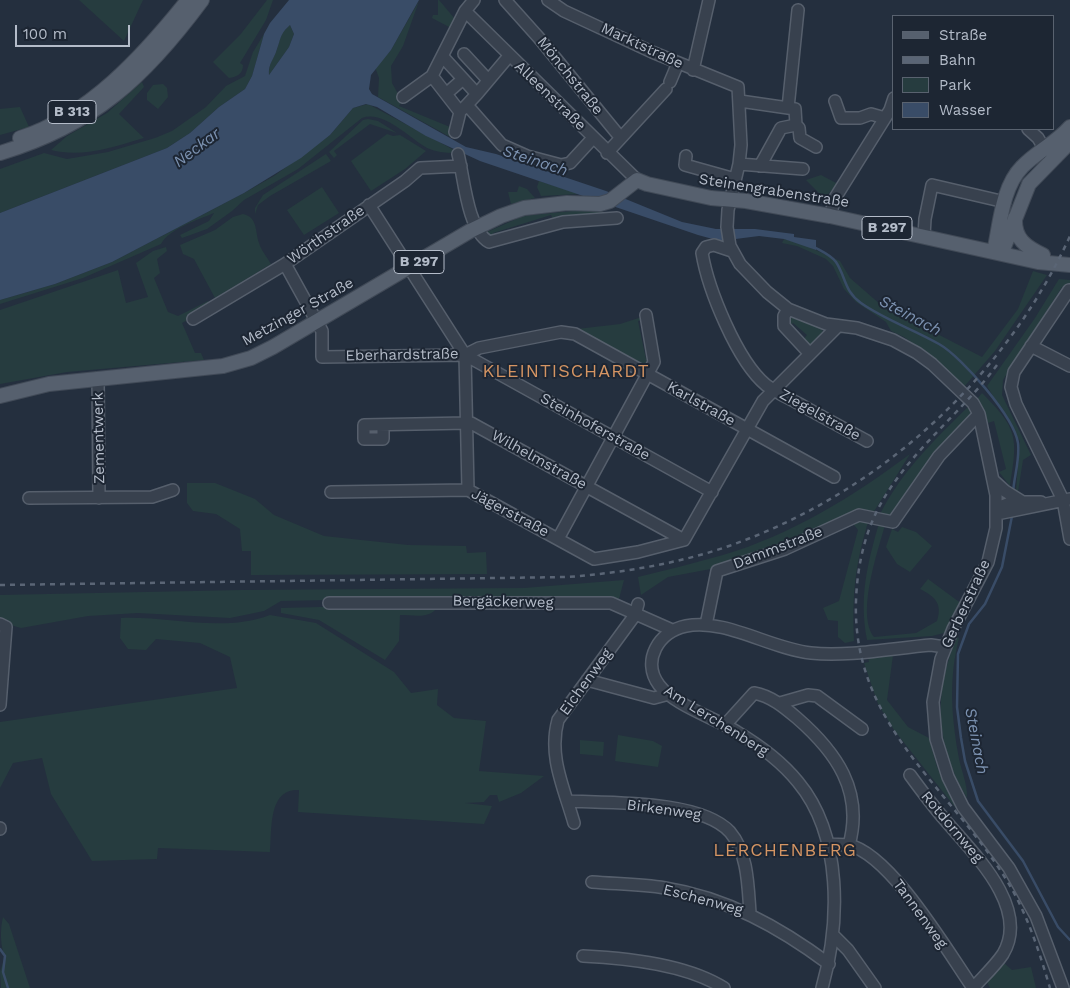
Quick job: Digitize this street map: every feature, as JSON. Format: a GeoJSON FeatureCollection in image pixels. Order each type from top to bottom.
{"type":"FeatureCollection","features":[{"type":"Feature","properties":{"kind":"main road","name":"B 313"},"geometry":{"type":"LineString","coordinates":[[0,154],[32,144],[75,123],[109,102],[188,0]]}},
{"type":"Feature","properties":{"kind":"main road","name":"B 313"},"geometry":{"type":"LineString","coordinates":[[0,144],[31,134],[71,113],[138,66],[202,0]]}},
{"type":"Feature","properties":{"kind":"main road"},"geometry":{"type":"LineString","coordinates":[[999,250],[1015,217],[1020,201],[1032,179],[1070,127]]}},
{"type":"Feature","properties":{"kind":"main road"},"geometry":{"type":"LineString","coordinates":[[999,250],[1006,199],[1017,172],[1070,142]]}},
{"type":"Feature","properties":{"kind":"main road","name":"Steinengrabenstraße"},"geometry":{"type":"LineString","coordinates":[[637,180],[668,189],[830,216],[999,250],[1070,256]]}},
{"type":"Feature","properties":{"kind":"main road","name":"Metzinger Straße"},"geometry":{"type":"LineString","coordinates":[[0,396],[31,387],[238,362],[266,350],[477,228],[524,208],[568,203],[600,204],[610,201],[637,180]]}},
{"type":"Feature","properties":{"kind":"main road"},"geometry":{"type":"LineString","coordinates":[[1006,199],[1013,202],[1020,201]]}},
{"type":"Feature","properties":{"kind":"main road"},"geometry":{"type":"LineString","coordinates":[[1015,217],[1016,232],[1020,241],[1028,248],[1043,255]]}},
{"type":"Feature","properties":{"kind":"main road","name":"Steinengrabenstraße"},"geometry":{"type":"LineString","coordinates":[[999,250],[1048,264],[1070,265]]}},
{"type":"Feature","properties":{"kind":"street"},"geometry":{"type":"LineString","coordinates":[[403,97],[432,76],[465,11],[474,0]]}},
{"type":"Feature","properties":{"kind":"street","name":"Mönchstraße"},"geometry":{"type":"LineString","coordinates":[[505,0],[539,38],[620,137]]}},
{"type":"Feature","properties":{"kind":"street","name":"Marktstraße"},"geometry":{"type":"LineString","coordinates":[[548,0],[564,11],[629,41],[693,70],[738,87]]}},
{"type":"Feature","properties":{"kind":"street"},"geometry":{"type":"LineString","coordinates":[[693,70],[709,0]]}},
{"type":"Feature","properties":{"kind":"street"},"geometry":{"type":"LineString","coordinates":[[788,108],[798,10]]}},
{"type":"Feature","properties":{"kind":"street","name":"Alleenstraße"},"geometry":{"type":"LineString","coordinates":[[465,11],[607,153],[637,180]]}},
{"type":"Feature","properties":{"kind":"street"},"geometry":{"type":"LineString","coordinates":[[464,54],[488,80]]}},
{"type":"Feature","properties":{"kind":"street"},"geometry":{"type":"LineString","coordinates":[[455,132],[463,108],[509,56]]}},
{"type":"Feature","properties":{"kind":"street"},"geometry":{"type":"LineString","coordinates":[[443,57],[477,94]]}},
{"type":"Feature","properties":{"kind":"street"},"geometry":{"type":"LineString","coordinates":[[607,153],[668,85],[678,63]]}},
{"type":"Feature","properties":{"kind":"street"},"geometry":{"type":"LineString","coordinates":[[432,76],[446,94],[506,148],[561,165],[570,163],[593,138]]}},
{"type":"Feature","properties":{"kind":"street"},"geometry":{"type":"LineString","coordinates":[[446,94],[463,78]]}},
{"type":"Feature","properties":{"kind":"street","name":"Gerberstraße"},"geometry":{"type":"LineString","coordinates":[[738,87],[740,101],[739,164],[730,200],[727,227],[730,246],[751,276],[788,309],[826,324],[866,331],[893,340],[918,353],[973,403],[979,414],[1001,509],[988,562],[945,647],[937,672],[933,702],[936,739],[940,757],[963,807],[1009,868],[1036,916],[1063,988]]}},
{"type":"Feature","properties":{"kind":"street"},"geometry":{"type":"LineString","coordinates":[[740,101],[795,109],[796,125],[799,128],[800,138],[816,147]]}},
{"type":"Feature","properties":{"kind":"street"},"geometry":{"type":"LineString","coordinates":[[835,101],[841,118],[860,118],[871,114],[887,114]]}},
{"type":"Feature","properties":{"kind":"street"},"geometry":{"type":"LineString","coordinates":[[830,216],[835,198],[887,114],[892,103]]}},
{"type":"Feature","properties":{"kind":"street"},"geometry":{"type":"LineString","coordinates":[[760,166],[781,128],[796,125]]}},
{"type":"Feature","properties":{"kind":"street"},"geometry":{"type":"LineString","coordinates":[[1029,130],[1048,155]]}},
{"type":"Feature","properties":{"kind":"street"},"geometry":{"type":"LineString","coordinates":[[458,154],[471,214],[477,228],[489,242],[563,222],[617,218]]}},
{"type":"Feature","properties":{"kind":"street"},"geometry":{"type":"LineString","coordinates":[[686,156],[685,165],[735,179]]}},
{"type":"Feature","properties":{"kind":"street"},"geometry":{"type":"LineString","coordinates":[[739,164],[803,169]]}},
{"type":"Feature","properties":{"kind":"street","name":"Wörthstraße"},"geometry":{"type":"LineString","coordinates":[[193,319],[285,264],[405,182],[420,168],[461,166]]}},
{"type":"Feature","properties":{"kind":"street"},"geometry":{"type":"LineString","coordinates":[[924,236],[925,219],[932,185],[1006,199]]}},
{"type":"Feature","properties":{"kind":"street","name":"Steinhoferstraße"},"geometry":{"type":"LineString","coordinates":[[369,205],[465,355],[712,492]]}},
{"type":"Feature","properties":{"kind":"street","name":"Ziegelstraße"},"geometry":{"type":"LineString","coordinates":[[730,246],[706,247],[702,253],[704,268],[713,294],[742,352],[756,374],[773,390],[866,441]]}},
{"type":"Feature","properties":{"kind":"street"},"geometry":{"type":"LineString","coordinates":[[285,264],[316,321]]}},
{"type":"Feature","properties":{"kind":"street"},"geometry":{"type":"LineString","coordinates":[[1069,290],[1014,372],[1012,379],[1013,395],[1064,500],[1070,539]]}},
{"type":"Feature","properties":{"kind":"street"},"geometry":{"type":"LineString","coordinates":[[788,309],[784,316],[784,326],[810,354]]}},
{"type":"Feature","properties":{"kind":"street"},"geometry":{"type":"LineString","coordinates":[[558,539],[654,362],[646,315]]}},
{"type":"Feature","properties":{"kind":"street","name":"Eberhardstraße"},"geometry":{"type":"LineString","coordinates":[[316,321],[322,331],[322,357],[465,355],[479,348],[569,332]]}},
{"type":"Feature","properties":{"kind":"street"},"geometry":{"type":"LineString","coordinates":[[684,540],[746,429],[773,390],[838,326]]}},
{"type":"Feature","properties":{"kind":"street","name":"Karlstraße"},"geometry":{"type":"LineString","coordinates":[[569,332],[834,477]]}},
{"type":"Feature","properties":{"kind":"street"},"geometry":{"type":"LineString","coordinates":[[1031,346],[1070,366]]}},
{"type":"Feature","properties":{"kind":"street"},"geometry":{"type":"LineString","coordinates":[[465,355],[468,490]]}},
{"type":"Feature","properties":{"kind":"street","name":"Zementwerk"},"geometry":{"type":"LineString","coordinates":[[98,378],[99,498]]}},
{"type":"Feature","properties":{"kind":"street","name":"Dammstraße"},"geometry":{"type":"LineString","coordinates":[[706,625],[717,570],[784,549],[859,515],[890,522],[896,519],[913,491],[939,456],[979,414]]}},
{"type":"Feature","properties":{"kind":"street","name":"Wilhelmstraße"},"geometry":{"type":"LineString","coordinates":[[383,425],[471,423],[684,540]]}},
{"type":"Feature","properties":{"kind":"street"},"geometry":{"type":"LineString","coordinates":[[993,480],[1021,506]]}},
{"type":"Feature","properties":{"kind":"street","name":"Zementwerk"},"geometry":{"type":"LineString","coordinates":[[29,498],[152,497],[173,490]]}},
{"type":"Feature","properties":{"kind":"street","name":"Jägerstraße"},"geometry":{"type":"LineString","coordinates":[[331,492],[468,490],[594,559],[638,552],[684,540]]}},
{"type":"Feature","properties":{"kind":"street"},"geometry":{"type":"LineString","coordinates":[[1001,509],[1064,500]]}},
{"type":"Feature","properties":{"kind":"street","name":"Bergäckerweg"},"geometry":{"type":"LineString","coordinates":[[329,603],[611,603],[636,610],[672,630]]}},
{"type":"Feature","properties":{"kind":"street","name":"Eichenweg"},"geometry":{"type":"LineString","coordinates":[[574,823],[556,762],[554,732],[558,720],[636,610]]}},
{"type":"Feature","properties":{"kind":"street"},"geometry":{"type":"LineString","coordinates":[[0,624],[6,627],[0,705]]}},
{"type":"Feature","properties":{"kind":"street"},"geometry":{"type":"LineString","coordinates":[[672,630],[687,626],[706,625],[782,647],[812,653],[931,645],[945,647]]}},
{"type":"Feature","properties":{"kind":"street","name":"Am Lerchenberg"},"geometry":{"type":"LineString","coordinates":[[672,630],[655,648],[651,659],[653,671],[659,685],[669,694],[725,724],[769,754],[798,782],[812,803],[828,844],[833,886],[833,934],[829,964],[822,988]]}},
{"type":"Feature","properties":{"kind":"street"},"geometry":{"type":"LineString","coordinates":[[587,680],[654,698],[669,694]]}},
{"type":"Feature","properties":{"kind":"street"},"geometry":{"type":"LineString","coordinates":[[725,724],[754,693],[780,703],[813,732],[832,753],[846,777],[853,811],[854,829],[849,845]]}},
{"type":"Feature","properties":{"kind":"street"},"geometry":{"type":"LineString","coordinates":[[780,703],[808,695],[817,696],[862,729]]}},
{"type":"Feature","properties":{"kind":"street","name":"Rotdornweg"},"geometry":{"type":"LineString","coordinates":[[910,775],[994,879],[1009,913],[1011,927],[1003,953],[973,988]]}},
{"type":"Feature","properties":{"kind":"street","name":"Birkenweg"},"geometry":{"type":"LineString","coordinates":[[568,801],[641,804],[703,814],[716,820],[730,833],[740,849],[748,877],[750,913]]}},
{"type":"Feature","properties":{"kind":"street","name":"Tannenweg"},"geometry":{"type":"LineString","coordinates":[[828,844],[849,845],[873,859],[896,879],[973,988]]}},
{"type":"Feature","properties":{"kind":"street"},"geometry":{"type":"LineString","coordinates":[[994,879],[1009,868]]}},
{"type":"Feature","properties":{"kind":"street","name":"Eschenweg"},"geometry":{"type":"LineString","coordinates":[[592,882],[665,888],[710,899],[750,913],[796,939],[829,964]]}},
{"type":"Feature","properties":{"kind":"street"},"geometry":{"type":"LineString","coordinates":[[833,934],[848,950],[875,988]]}},
{"type":"Feature","properties":{"kind":"street"},"geometry":{"type":"LineString","coordinates":[[583,956],[627,958],[674,968],[724,988]]}},
{"type":"Feature","properties":{"kind":"green space"},"geometry":{"type":"Polygon","coordinates":[[[79,0],[143,0],[124,41],[79,0]]]}},
{"type":"Feature","properties":{"kind":"green space"},"geometry":{"type":"Polygon","coordinates":[[[267,0],[273,0],[266,20],[240,63],[243,65],[242,71],[237,76],[229,78],[213,62],[240,35],[267,0]]]}},
{"type":"Feature","properties":{"kind":"green space"},"geometry":{"type":"Polygon","coordinates":[[[438,0],[455,19],[451,28],[432,18],[433,15],[438,15],[438,0]]]}},
{"type":"Feature","properties":{"kind":"green space"},"geometry":{"type":"Polygon","coordinates":[[[419,1],[403,46],[391,66],[392,83],[402,101],[399,106],[450,127],[453,133],[452,138],[378,97],[379,78],[375,67],[391,50],[419,1]]]}},
{"type":"Feature","properties":{"kind":"green space"},"geometry":{"type":"Polygon","coordinates":[[[290,25],[294,34],[289,47],[269,75],[270,64],[276,53],[281,36],[290,25]]]}},
{"type":"Feature","properties":{"kind":"green space"},"geometry":{"type":"Polygon","coordinates":[[[264,34],[252,76],[245,89],[219,107],[190,133],[167,148],[0,213],[0,169],[44,153],[67,159],[108,152],[172,131],[206,107],[226,86],[245,76],[253,52],[264,34]]]}},
{"type":"Feature","properties":{"kind":"green space"},"geometry":{"type":"Polygon","coordinates":[[[142,82],[144,87],[119,114],[144,138],[109,148],[86,152],[74,153],[51,150],[67,136],[107,113],[142,82]]]}},
{"type":"Feature","properties":{"kind":"green space"},"geometry":{"type":"Polygon","coordinates":[[[163,84],[167,88],[168,97],[158,109],[147,100],[147,93],[153,85],[163,84]]]}},
{"type":"Feature","properties":{"kind":"green space"},"geometry":{"type":"Polygon","coordinates":[[[368,104],[454,150],[454,153],[427,148],[387,121],[379,118],[362,118],[298,169],[244,200],[207,229],[182,238],[180,235],[209,221],[214,213],[171,233],[161,244],[83,278],[0,304],[0,300],[55,284],[112,262],[244,193],[274,176],[330,135],[353,108],[368,104]]]}},
{"type":"Feature","properties":{"kind":"green space"},"geometry":{"type":"Polygon","coordinates":[[[20,107],[29,127],[0,135],[0,109],[20,107]]]}},
{"type":"Feature","properties":{"kind":"green space"},"geometry":{"type":"Polygon","coordinates":[[[363,120],[378,121],[397,133],[370,124],[334,151],[337,155],[334,158],[329,152],[363,120]]]}},
{"type":"Feature","properties":{"kind":"green space"},"geometry":{"type":"Polygon","coordinates":[[[387,134],[393,136],[400,135],[426,151],[405,169],[371,191],[351,161],[387,134]]]}},
{"type":"Feature","properties":{"kind":"green space"},"geometry":{"type":"Polygon","coordinates":[[[326,154],[331,161],[270,196],[258,205],[255,214],[255,208],[263,195],[326,154]]]}},
{"type":"Feature","properties":{"kind":"green space"},"geometry":{"type":"Polygon","coordinates":[[[821,175],[838,184],[824,198],[806,180],[821,175]]]}},
{"type":"Feature","properties":{"kind":"green space"},"geometry":{"type":"Polygon","coordinates":[[[539,181],[580,194],[541,196],[537,187],[539,181]]]}},
{"type":"Feature","properties":{"kind":"green space"},"geometry":{"type":"Polygon","coordinates":[[[519,186],[527,189],[535,198],[511,204],[508,192],[517,192],[519,186]]]}},
{"type":"Feature","properties":{"kind":"green space"},"geometry":{"type":"Polygon","coordinates":[[[322,187],[339,213],[304,235],[287,210],[322,187]]]}},
{"type":"Feature","properties":{"kind":"green space"},"geometry":{"type":"Polygon","coordinates":[[[572,211],[602,211],[607,215],[575,215],[553,219],[551,215],[493,233],[494,237],[488,237],[487,232],[523,216],[572,211]]]}},
{"type":"Feature","properties":{"kind":"green space"},"geometry":{"type":"Polygon","coordinates":[[[243,214],[254,222],[260,246],[271,264],[215,298],[194,259],[183,254],[180,245],[215,230],[233,217],[243,214]]]}},
{"type":"Feature","properties":{"kind":"green space"},"geometry":{"type":"Polygon","coordinates":[[[784,239],[800,243],[840,261],[850,278],[881,305],[982,357],[1018,309],[1033,271],[1047,275],[995,351],[963,388],[933,357],[904,337],[891,331],[886,322],[856,302],[844,289],[833,266],[826,259],[797,246],[782,243],[784,239]]]}},
{"type":"Feature","properties":{"kind":"green space"},"geometry":{"type":"Polygon","coordinates":[[[166,247],[167,251],[157,259],[160,273],[154,278],[168,312],[178,316],[208,301],[211,307],[182,323],[195,353],[201,353],[204,360],[67,372],[0,384],[0,310],[118,270],[126,303],[148,297],[136,263],[153,251],[166,247]]]}},
{"type":"Feature","properties":{"kind":"green space"},"geometry":{"type":"Polygon","coordinates":[[[1059,279],[1070,280],[1070,288],[1062,287],[1003,380],[1002,395],[1031,455],[1023,460],[1018,492],[1016,490],[1020,441],[987,386],[1035,318],[1059,279]]]}},
{"type":"Feature","properties":{"kind":"green space"},"geometry":{"type":"Polygon","coordinates":[[[642,317],[644,319],[638,321],[646,359],[651,359],[649,367],[577,329],[620,324],[642,317]]]}},
{"type":"Feature","properties":{"kind":"green space"},"geometry":{"type":"Polygon","coordinates":[[[790,317],[820,326],[824,334],[812,346],[802,341],[807,335],[793,323],[788,328],[787,319],[790,317]]]}},
{"type":"Feature","properties":{"kind":"green space"},"geometry":{"type":"Polygon","coordinates":[[[982,393],[1009,425],[1014,445],[1010,486],[999,472],[1006,469],[994,421],[988,423],[983,408],[976,400],[982,393]]]}},
{"type":"Feature","properties":{"kind":"green space"},"geometry":{"type":"Polygon","coordinates":[[[969,406],[971,409],[970,417],[891,517],[879,516],[897,485],[919,457],[969,406]]]}},
{"type":"Feature","properties":{"kind":"green space"},"geometry":{"type":"Polygon","coordinates":[[[910,454],[873,513],[716,568],[668,577],[641,595],[638,577],[723,555],[773,537],[821,513],[867,485],[910,454]]]}},
{"type":"Feature","properties":{"kind":"green space"},"geometry":{"type":"Polygon","coordinates":[[[187,483],[215,483],[255,499],[274,515],[324,536],[408,545],[466,546],[467,553],[486,552],[487,574],[251,575],[251,551],[242,551],[240,529],[216,514],[193,511],[187,503],[187,483]]]}},
{"type":"Feature","properties":{"kind":"green space"},"geometry":{"type":"Polygon","coordinates":[[[869,519],[860,550],[856,579],[854,641],[845,643],[838,637],[838,621],[828,620],[823,608],[839,601],[858,530],[851,521],[869,519]]]}},
{"type":"Feature","properties":{"kind":"green space"},"geometry":{"type":"Polygon","coordinates":[[[879,523],[885,525],[870,582],[867,613],[869,627],[874,637],[916,633],[937,621],[939,609],[936,601],[920,589],[928,579],[962,604],[948,632],[932,636],[867,640],[864,595],[871,553],[879,523]]]}},
{"type":"Feature","properties":{"kind":"green space"},"geometry":{"type":"Polygon","coordinates":[[[902,527],[916,532],[932,546],[910,572],[897,564],[886,547],[892,529],[898,532],[902,527]]]}},
{"type":"Feature","properties":{"kind":"green space"},"geometry":{"type":"Polygon","coordinates":[[[624,580],[619,599],[594,597],[471,597],[281,601],[264,611],[230,618],[138,613],[88,616],[21,628],[0,622],[0,595],[243,590],[524,588],[624,580]]]}},
{"type":"Feature","properties":{"kind":"green space"},"geometry":{"type":"Polygon","coordinates":[[[438,604],[436,609],[428,615],[400,615],[399,641],[385,660],[319,620],[281,613],[281,608],[438,604]]]}},
{"type":"Feature","properties":{"kind":"green space"},"geometry":{"type":"Polygon","coordinates":[[[270,615],[316,623],[394,672],[411,693],[438,689],[437,705],[454,718],[486,721],[479,771],[544,776],[521,793],[499,802],[497,795],[490,795],[484,802],[465,803],[492,806],[484,824],[298,812],[299,790],[289,791],[277,803],[272,822],[270,852],[158,848],[157,859],[92,861],[51,794],[42,758],[13,763],[0,788],[0,722],[237,688],[230,657],[200,643],[156,639],[146,650],[128,649],[120,638],[121,618],[234,623],[270,615]]]}},
{"type":"Feature","properties":{"kind":"green space"},"geometry":{"type":"Polygon","coordinates":[[[957,637],[959,638],[952,681],[952,695],[958,753],[967,798],[956,778],[949,758],[943,739],[941,719],[944,678],[957,637]]]}},
{"type":"Feature","properties":{"kind":"green space"},"geometry":{"type":"Polygon","coordinates":[[[893,655],[887,700],[908,727],[929,738],[937,767],[947,789],[996,859],[894,730],[878,704],[864,663],[869,662],[868,657],[893,655]]]}},
{"type":"Feature","properties":{"kind":"green space"},"geometry":{"type":"Polygon","coordinates":[[[618,735],[653,741],[662,746],[658,767],[615,761],[618,735]]]}},
{"type":"Feature","properties":{"kind":"green space"},"geometry":{"type":"Polygon","coordinates":[[[580,740],[604,742],[603,756],[580,754],[580,740]]]}},
{"type":"Feature","properties":{"kind":"green space"},"geometry":{"type":"Polygon","coordinates":[[[3,917],[9,924],[30,988],[1,988],[0,972],[5,956],[1,937],[3,917]]]}},
{"type":"Feature","properties":{"kind":"green space"},"geometry":{"type":"Polygon","coordinates":[[[1004,963],[1012,970],[1031,967],[1036,988],[990,988],[986,980],[1004,963]]]}},
{"type":"Feature","properties":{"kind":"water","name":"Neckar"},"geometry":{"type":"Polygon","coordinates":[[[289,0],[419,0],[391,50],[371,75],[369,89],[372,94],[466,147],[496,154],[606,191],[682,222],[716,229],[755,229],[794,234],[794,237],[816,240],[816,250],[784,239],[759,236],[720,241],[698,235],[480,161],[426,136],[377,107],[366,104],[353,108],[330,135],[301,158],[244,193],[112,262],[55,284],[0,300],[0,213],[167,148],[190,133],[219,107],[245,89],[252,76],[264,34],[270,23],[289,0]],[[290,25],[280,39],[270,64],[269,75],[289,47],[294,34],[290,25]]]}},
{"type":"Feature","properties":{"kind":"waterway","name":"Steinach"},"geometry":{"type":"LineString","coordinates":[[814,247],[829,255],[836,262],[851,294],[861,303],[939,344],[960,361],[986,389],[1007,418],[1018,443],[1013,493]]}},
{"type":"Feature","properties":{"kind":"waterway","name":"Steinach"},"geometry":{"type":"LineString","coordinates":[[1012,516],[1002,567],[985,604],[969,624],[958,654],[957,707],[961,738],[965,761],[978,801],[1023,861],[1058,927],[1070,940]]}},
{"type":"Feature","properties":{"kind":"waterway"},"geometry":{"type":"LineString","coordinates":[[0,949],[5,956],[3,972],[8,988]]}},
{"type":"Feature","properties":{"kind":"railway"},"geometry":{"type":"LineString","coordinates":[[0,585],[568,577],[644,568],[717,550],[774,528],[828,501],[879,467],[926,429],[969,387],[1008,340],[1042,290],[1070,236]]}},
{"type":"Feature","properties":{"kind":"railway"},"geometry":{"type":"LineString","coordinates":[[997,365],[983,383],[905,468],[879,507],[865,541],[858,577],[856,601],[859,643],[869,681],[885,716],[905,748],[979,840],[1002,873],[1018,901],[1041,958],[1050,988]]}},
{"type":"Feature","properties":{"kind":"district","name":"KLEINTISCHARDT"},"geometry":{"type":"Point","coordinates":[566,372]}},
{"type":"Feature","properties":{"kind":"district","name":"LERCHENBERG"},"geometry":{"type":"Point","coordinates":[785,851]}}]}
